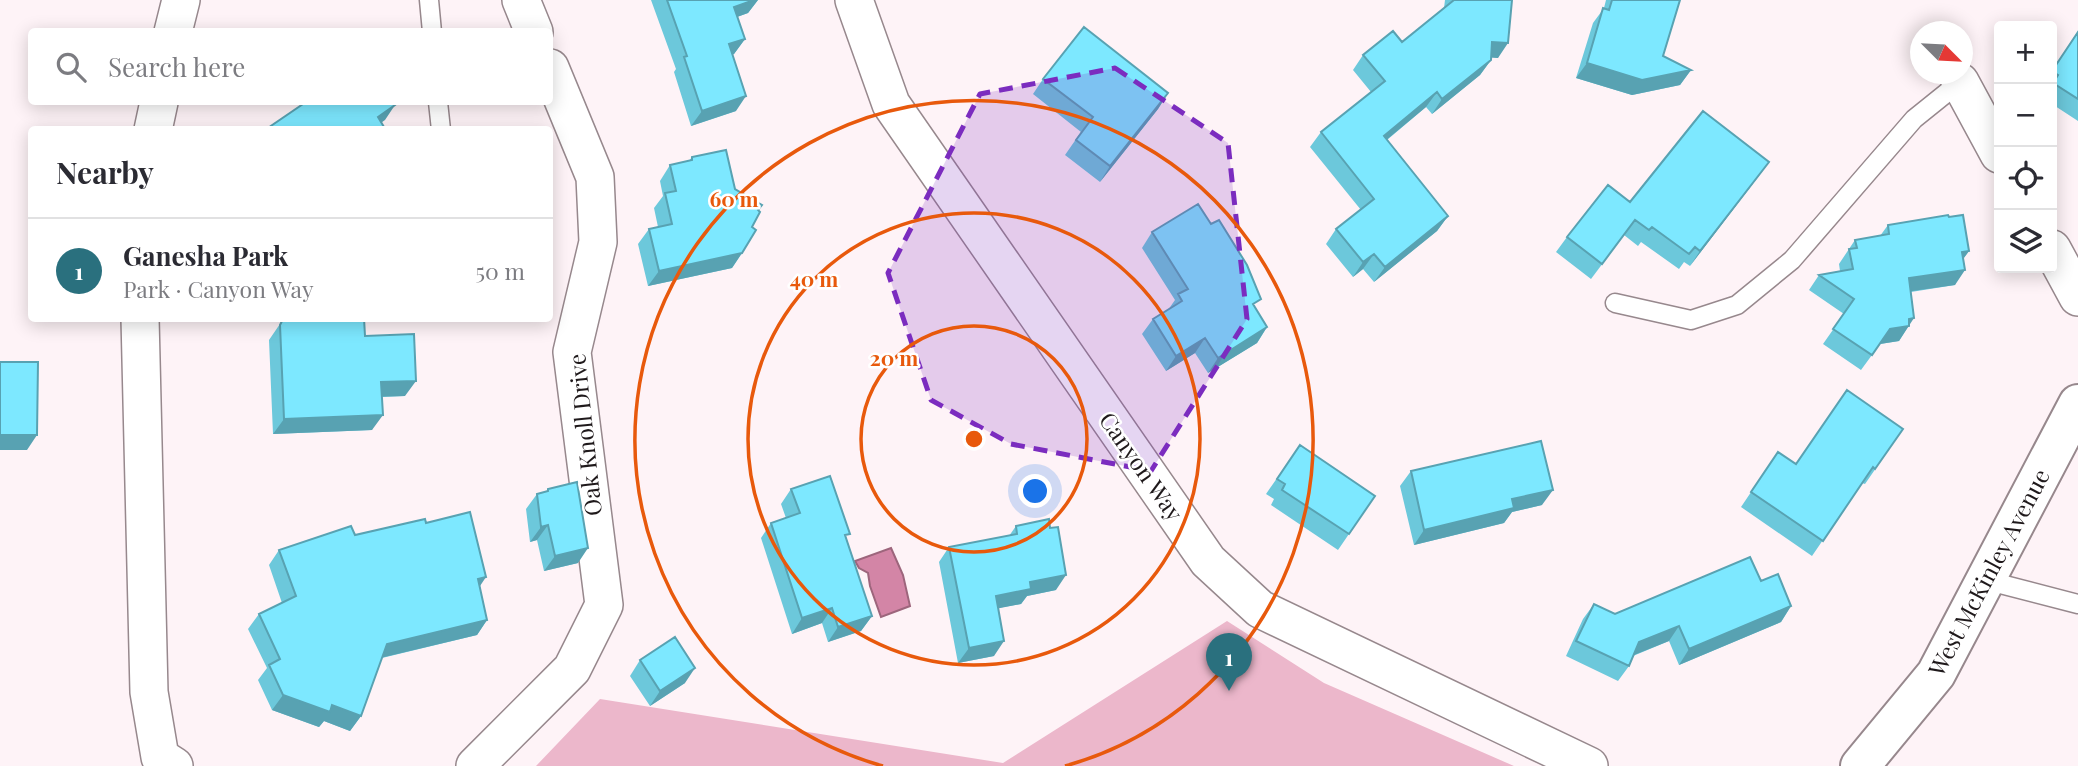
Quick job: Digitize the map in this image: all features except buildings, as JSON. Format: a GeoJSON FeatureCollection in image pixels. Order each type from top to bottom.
{"type":"FeatureCollection","features":[{"type":"Feature","properties":{"kind":"main road","name":"West McKinley Avenue"},"geometry":{"type":"LineString","coordinates":[[1860,766],[1936,674],[2078,404]]}},
{"type":"Feature","properties":{"kind":"street"},"geometry":{"type":"LineString","coordinates":[[174,28],[181,0]]}},
{"type":"Feature","properties":{"kind":"street"},"geometry":{"type":"LineString","coordinates":[[522,0],[532,28]]}},
{"type":"Feature","properties":{"kind":"street","name":"Canyon Way"},"geometry":{"type":"LineString","coordinates":[[854,0],[891,104],[1208,561],[1260,609],[1589,766]]}},
{"type":"Feature","properties":{"kind":"street","name":"Oak Knoll Drive"},"geometry":{"type":"LineString","coordinates":[[475,766],[572,668],[604,605],[572,352],[598,242],[595,177],[553,75]]}},
{"type":"Feature","properties":{"kind":"street"},"geometry":{"type":"LineString","coordinates":[[1961,84],[1995,147]]}},
{"type":"Feature","properties":{"kind":"street"},"geometry":{"type":"LineString","coordinates":[[154,126],[158,105]]}},
{"type":"Feature","properties":{"kind":"street"},"geometry":{"type":"LineString","coordinates":[[2057,258],[2078,297]]}},
{"type":"Feature","properties":{"kind":"street"},"geometry":{"type":"LineString","coordinates":[[140,322],[149,692],[160,757],[174,766]]}},
{"type":"Feature","properties":{"kind":"lane"},"geometry":{"type":"LineString","coordinates":[[429,0],[432,28]]}},
{"type":"Feature","properties":{"kind":"lane"},"geometry":{"type":"LineString","coordinates":[[1615,303],[1691,320],[1737,306],[1792,260],[1913,119],[1957,84]]}},
{"type":"Feature","properties":{"kind":"lane"},"geometry":{"type":"LineString","coordinates":[[438,105],[441,126]]}},
{"type":"Feature","properties":{"kind":"lane"},"geometry":{"type":"LineString","coordinates":[[1985,580],[2078,604]]}},
{"type":"Feature","properties":{"kind":"highlighted area"},"geometry":{"type":"Polygon","coordinates":[[[1115,68],[1228,143],[1247,319],[1151,471],[1011,444],[931,400],[888,273],[980,94],[1115,68]]]}},
{"type":"Feature","properties":{"kind":"shaded area"},"geometry":{"type":"Polygon","coordinates":[[[891,548],[903,575],[910,606],[881,617],[868,573],[859,568],[855,561],[891,548]]]}},
{"type":"Feature","properties":{"kind":"shaded area"},"geometry":{"type":"Polygon","coordinates":[[[1227,621],[1324,683],[1514,766],[536,766],[600,699],[1003,763],[1227,621]]]}},
{"type":"Feature","properties":{"kind":"place","name":"Ganesha Park"},"geometry":{"type":"Point","coordinates":[1229,691]}}]}
